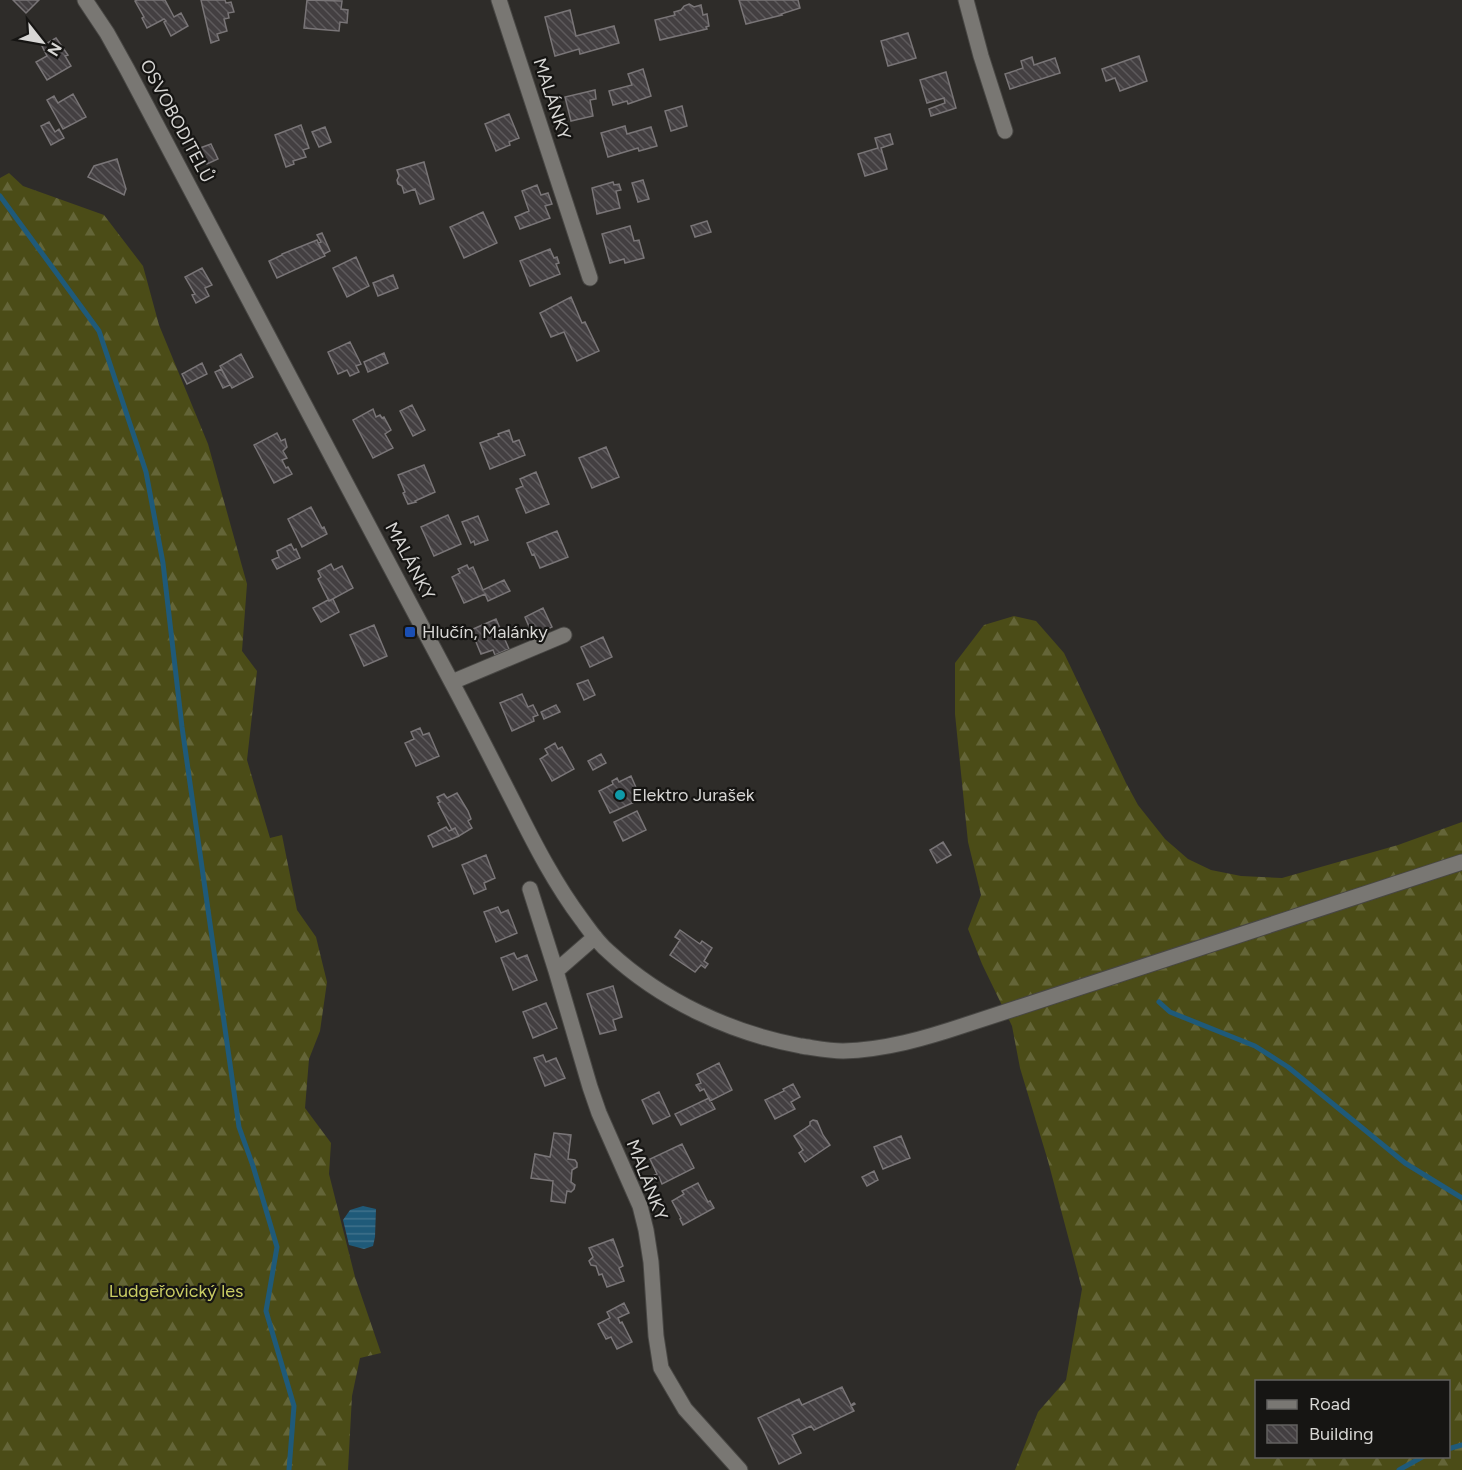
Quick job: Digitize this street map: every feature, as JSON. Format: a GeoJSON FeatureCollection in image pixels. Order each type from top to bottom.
{"type":"FeatureCollection","features":[{"type":"Feature","properties":{"kind":"street","name":"OSVOBODITELŮ"},"geometry":{"type":"LineString","coordinates":[[85,0],[127,69],[230,263]]}},
{"type":"Feature","properties":{"kind":"street","name":"MALÁNKY"},"geometry":{"type":"LineString","coordinates":[[499,0],[590,278]]}},
{"type":"Feature","properties":{"kind":"street"},"geometry":{"type":"LineString","coordinates":[[966,0],[1005,130]]}},
{"type":"Feature","properties":{"kind":"street","name":"MALÁNKY"},"geometry":{"type":"LineString","coordinates":[[230,263],[558,886],[594,937],[618,960],[667,996],[712,1018],[773,1040],[828,1050],[872,1049],[933,1036],[1462,862]]}},
{"type":"Feature","properties":{"kind":"street"},"geometry":{"type":"LineString","coordinates":[[452,682],[564,634]]}},
{"type":"Feature","properties":{"kind":"street","name":"MALÁNKY"},"geometry":{"type":"LineString","coordinates":[[530,889],[599,1113],[640,1206],[651,1262],[656,1336],[661,1368],[685,1409],[740,1470]]}},
{"type":"Feature","properties":{"kind":"street"},"geometry":{"type":"LineString","coordinates":[[556,971],[594,937]]}},
{"type":"Feature","properties":{"kind":"green space","name":"Ludgeřovický les"},"geometry":{"type":"Polygon","coordinates":[[[9,173],[23,186],[104,215],[143,266],[159,325],[208,444],[247,584],[242,651],[257,671],[247,760],[270,838],[282,835],[297,910],[316,937],[327,982],[320,1031],[309,1059],[305,1108],[331,1143],[329,1174],[355,1277],[381,1353],[360,1358],[352,1396],[348,1470],[0,1470],[0,178],[9,173]]]}},
{"type":"Feature","properties":{"kind":"green space"},"geometry":{"type":"Polygon","coordinates":[[[1014,616],[1036,621],[1064,653],[1138,805],[1165,839],[1188,859],[1211,870],[1241,876],[1282,878],[1398,845],[1462,822],[1462,1470],[1015,1470],[1038,1412],[1066,1380],[1082,1289],[1048,1161],[1020,1068],[1012,1026],[968,929],[981,895],[968,842],[955,714],[955,663],[984,625],[1014,616]]]}},
{"type":"Feature","properties":{"kind":"water"},"geometry":{"type":"Polygon","coordinates":[[[363,1206],[376,1209],[373,1246],[364,1249],[349,1245],[343,1220],[350,1210],[363,1206]]]}},
{"type":"Feature","properties":{"kind":"building"},"geometry":{"type":"Polygon","coordinates":[[[13,0],[39,0],[26,13],[13,0]]]}},
{"type":"Feature","properties":{"kind":"building"},"geometry":{"type":"Polygon","coordinates":[[[165,0],[174,17],[181,13],[188,26],[171,36],[164,19],[147,28],[135,1],[165,0]]]}},
{"type":"Feature","properties":{"kind":"building"},"geometry":{"type":"Polygon","coordinates":[[[201,0],[231,2],[234,12],[228,13],[229,18],[224,19],[227,31],[217,34],[219,40],[211,43],[201,0]]]}},
{"type":"Feature","properties":{"kind":"building"},"geometry":{"type":"Polygon","coordinates":[[[307,0],[342,1],[341,9],[348,10],[347,23],[340,22],[339,31],[304,28],[307,0]]]}},
{"type":"Feature","properties":{"kind":"building"},"geometry":{"type":"Polygon","coordinates":[[[739,0],[798,0],[800,8],[746,24],[739,0]]]}},
{"type":"Feature","properties":{"kind":"building"},"geometry":{"type":"Polygon","coordinates":[[[689,4],[694,7],[701,5],[703,15],[707,14],[709,26],[706,27],[707,29],[660,40],[655,20],[675,15],[674,12],[689,4]]]}},
{"type":"Feature","properties":{"kind":"building"},"geometry":{"type":"Polygon","coordinates":[[[570,10],[576,36],[614,26],[619,43],[580,54],[579,49],[555,56],[545,17],[570,10]]]}},
{"type":"Feature","properties":{"kind":"building"},"geometry":{"type":"Polygon","coordinates":[[[908,33],[916,58],[888,66],[881,41],[908,33]]]}},
{"type":"Feature","properties":{"kind":"building"},"geometry":{"type":"Polygon","coordinates":[[[56,38],[68,55],[65,56],[71,66],[47,80],[36,62],[47,56],[42,46],[56,38]]]}},
{"type":"Feature","properties":{"kind":"building"},"geometry":{"type":"Polygon","coordinates":[[[1139,56],[1147,81],[1120,91],[1115,78],[1106,81],[1102,69],[1139,56]]]}},
{"type":"Feature","properties":{"kind":"building"},"geometry":{"type":"Polygon","coordinates":[[[1032,57],[1034,65],[1055,58],[1060,73],[1010,89],[1005,74],[1023,68],[1021,61],[1032,57]]]}},
{"type":"Feature","properties":{"kind":"building"},"geometry":{"type":"Polygon","coordinates":[[[643,69],[651,96],[628,104],[627,101],[613,105],[609,91],[632,85],[628,74],[643,69]]]}},
{"type":"Feature","properties":{"kind":"building"},"geometry":{"type":"Polygon","coordinates":[[[946,72],[956,108],[931,116],[929,109],[945,103],[944,98],[927,103],[920,80],[946,72]]]}},
{"type":"Feature","properties":{"kind":"building"},"geometry":{"type":"Polygon","coordinates":[[[595,90],[596,99],[590,100],[593,116],[571,121],[565,97],[595,90]]]}},
{"type":"Feature","properties":{"kind":"building"},"geometry":{"type":"Polygon","coordinates":[[[73,94],[86,117],[63,129],[47,100],[54,96],[58,103],[73,94]]]}},
{"type":"Feature","properties":{"kind":"building"},"geometry":{"type":"Polygon","coordinates":[[[682,106],[687,126],[671,131],[665,111],[682,106]]]}},
{"type":"Feature","properties":{"kind":"building"},"geometry":{"type":"Polygon","coordinates":[[[509,114],[519,138],[496,151],[485,124],[509,114]]]}},
{"type":"Feature","properties":{"kind":"building"},"geometry":{"type":"Polygon","coordinates":[[[49,122],[55,132],[59,129],[64,138],[51,145],[41,126],[49,122]]]}},
{"type":"Feature","properties":{"kind":"building"},"geometry":{"type":"Polygon","coordinates":[[[301,125],[309,148],[303,150],[306,157],[293,161],[294,164],[286,167],[275,135],[301,125]]]}},
{"type":"Feature","properties":{"kind":"building"},"geometry":{"type":"Polygon","coordinates":[[[625,126],[627,134],[651,127],[657,146],[639,151],[638,148],[608,157],[601,133],[625,126]]]}},
{"type":"Feature","properties":{"kind":"building"},"geometry":{"type":"Polygon","coordinates":[[[325,127],[331,142],[319,147],[312,132],[325,127]]]}},
{"type":"Feature","properties":{"kind":"building"},"geometry":{"type":"Polygon","coordinates":[[[890,134],[893,144],[881,148],[887,169],[865,176],[858,154],[878,148],[875,138],[890,134]]]}},
{"type":"Feature","properties":{"kind":"building"},"geometry":{"type":"Polygon","coordinates":[[[211,144],[218,159],[207,164],[200,148],[211,144]]]}},
{"type":"Feature","properties":{"kind":"building"},"geometry":{"type":"Polygon","coordinates":[[[117,159],[126,189],[124,195],[88,177],[94,166],[117,159]]]}},
{"type":"Feature","properties":{"kind":"building"},"geometry":{"type":"Polygon","coordinates":[[[424,162],[434,199],[420,204],[415,189],[404,193],[402,186],[398,184],[397,170],[424,162]]]}},
{"type":"Feature","properties":{"kind":"building"},"geometry":{"type":"Polygon","coordinates":[[[643,180],[649,199],[638,202],[632,183],[643,180]]]}},
{"type":"Feature","properties":{"kind":"building"},"geometry":{"type":"Polygon","coordinates":[[[613,182],[614,185],[619,184],[621,190],[616,191],[620,208],[597,214],[592,188],[613,182]]]}},
{"type":"Feature","properties":{"kind":"building"},"geometry":{"type":"Polygon","coordinates":[[[537,185],[541,195],[548,193],[552,204],[545,206],[550,218],[520,229],[515,217],[529,211],[522,191],[537,185]]]}},
{"type":"Feature","properties":{"kind":"building"},"geometry":{"type":"Polygon","coordinates":[[[483,212],[497,243],[464,258],[450,227],[483,212]]]}},
{"type":"Feature","properties":{"kind":"building"},"geometry":{"type":"Polygon","coordinates":[[[707,221],[711,232],[695,237],[691,226],[707,221]]]}},
{"type":"Feature","properties":{"kind":"building"},"geometry":{"type":"Polygon","coordinates":[[[630,226],[634,241],[639,240],[644,258],[625,263],[624,259],[610,263],[602,234],[630,226]]]}},
{"type":"Feature","properties":{"kind":"building"},"geometry":{"type":"Polygon","coordinates":[[[322,233],[330,251],[324,254],[318,243],[321,242],[317,235],[322,233]]]}},
{"type":"Feature","properties":{"kind":"building"},"geometry":{"type":"Polygon","coordinates":[[[317,240],[325,256],[277,278],[269,261],[317,240]]]}},
{"type":"Feature","properties":{"kind":"building"},"geometry":{"type":"Polygon","coordinates":[[[550,249],[554,258],[557,257],[559,263],[556,264],[560,274],[530,286],[520,261],[550,249]]]}},
{"type":"Feature","properties":{"kind":"building"},"geometry":{"type":"Polygon","coordinates":[[[356,257],[369,286],[347,297],[333,268],[356,257]]]}},
{"type":"Feature","properties":{"kind":"building"},"geometry":{"type":"Polygon","coordinates":[[[202,268],[212,285],[205,288],[209,296],[196,303],[192,295],[195,294],[185,277],[202,268]]]}},
{"type":"Feature","properties":{"kind":"building"},"geometry":{"type":"Polygon","coordinates":[[[393,275],[398,288],[378,296],[373,283],[393,275]]]}},
{"type":"Feature","properties":{"kind":"building"},"geometry":{"type":"Polygon","coordinates":[[[571,297],[582,323],[585,322],[599,351],[577,361],[564,332],[551,337],[540,313],[571,297]]]}},
{"type":"Feature","properties":{"kind":"building"},"geometry":{"type":"Polygon","coordinates":[[[350,342],[361,364],[356,366],[359,372],[350,376],[347,370],[338,374],[328,352],[350,342]]]}},
{"type":"Feature","properties":{"kind":"building"},"geometry":{"type":"Polygon","coordinates":[[[384,353],[388,363],[368,372],[364,362],[384,353]]]}},
{"type":"Feature","properties":{"kind":"building"},"geometry":{"type":"Polygon","coordinates":[[[241,354],[253,377],[232,388],[220,366],[241,354]]]}},
{"type":"Feature","properties":{"kind":"building"},"geometry":{"type":"Polygon","coordinates":[[[202,363],[207,374],[187,384],[182,374],[202,363]]]}},
{"type":"Feature","properties":{"kind":"building"},"geometry":{"type":"Polygon","coordinates":[[[221,369],[230,385],[223,388],[215,372],[221,369]]]}},
{"type":"Feature","properties":{"kind":"building"},"geometry":{"type":"Polygon","coordinates":[[[412,405],[425,430],[413,436],[400,411],[412,405]]]}},
{"type":"Feature","properties":{"kind":"building"},"geometry":{"type":"Polygon","coordinates":[[[373,409],[376,417],[380,415],[384,417],[391,430],[385,434],[393,448],[373,458],[353,420],[373,409]]]}},
{"type":"Feature","properties":{"kind":"building"},"geometry":{"type":"Polygon","coordinates":[[[509,430],[513,442],[519,440],[525,455],[490,469],[480,443],[509,430]]]}},
{"type":"Feature","properties":{"kind":"building"},"geometry":{"type":"Polygon","coordinates":[[[277,433],[281,441],[285,439],[287,447],[283,451],[287,458],[282,460],[292,474],[274,483],[254,445],[277,433]]]}},
{"type":"Feature","properties":{"kind":"building"},"geometry":{"type":"Polygon","coordinates":[[[606,447],[619,477],[592,488],[579,458],[606,447]]]}},
{"type":"Feature","properties":{"kind":"building"},"geometry":{"type":"Polygon","coordinates":[[[424,465],[435,492],[408,504],[398,475],[424,465]]]}},
{"type":"Feature","properties":{"kind":"building"},"geometry":{"type":"Polygon","coordinates":[[[536,472],[549,504],[526,513],[516,489],[523,486],[520,479],[536,472]]]}},
{"type":"Feature","properties":{"kind":"building"},"geometry":{"type":"Polygon","coordinates":[[[311,507],[327,534],[302,547],[288,519],[311,507]]]}},
{"type":"Feature","properties":{"kind":"building"},"geometry":{"type":"Polygon","coordinates":[[[448,515],[461,544],[434,556],[421,527],[448,515]]]}},
{"type":"Feature","properties":{"kind":"building"},"geometry":{"type":"Polygon","coordinates":[[[478,516],[488,540],[475,545],[474,541],[471,543],[462,522],[478,516]]]}},
{"type":"Feature","properties":{"kind":"building"},"geometry":{"type":"Polygon","coordinates":[[[557,531],[568,557],[540,568],[527,543],[557,531]]]}},
{"type":"Feature","properties":{"kind":"building"},"geometry":{"type":"Polygon","coordinates":[[[291,544],[300,558],[277,569],[272,560],[279,557],[277,551],[291,544]]]}},
{"type":"Feature","properties":{"kind":"building"},"geometry":{"type":"Polygon","coordinates":[[[331,564],[334,570],[342,566],[353,588],[329,601],[318,579],[321,577],[318,571],[331,564]]]}},
{"type":"Feature","properties":{"kind":"building"},"geometry":{"type":"Polygon","coordinates":[[[467,565],[469,569],[473,567],[483,590],[504,580],[510,591],[488,601],[485,594],[464,603],[452,577],[460,573],[458,569],[467,565]]]}},
{"type":"Feature","properties":{"kind":"building"},"geometry":{"type":"Polygon","coordinates":[[[333,599],[339,612],[321,622],[313,608],[333,599]]]}},
{"type":"Feature","properties":{"kind":"building"},"geometry":{"type":"Polygon","coordinates":[[[543,608],[552,627],[533,636],[525,617],[543,608]]]}},
{"type":"Feature","properties":{"kind":"building"},"geometry":{"type":"Polygon","coordinates":[[[496,619],[509,649],[495,655],[493,650],[481,654],[471,630],[496,619]]]}},
{"type":"Feature","properties":{"kind":"building"},"geometry":{"type":"Polygon","coordinates":[[[374,625],[387,656],[364,666],[350,635],[374,625]]]}},
{"type":"Feature","properties":{"kind":"building"},"geometry":{"type":"Polygon","coordinates":[[[603,637],[612,657],[590,667],[581,647],[603,637]]]}},
{"type":"Feature","properties":{"kind":"building"},"geometry":{"type":"Polygon","coordinates":[[[588,680],[595,695],[584,700],[577,684],[588,680]]]}},
{"type":"Feature","properties":{"kind":"building"},"geometry":{"type":"Polygon","coordinates":[[[522,694],[528,707],[533,705],[538,715],[533,717],[534,721],[512,731],[500,703],[522,694]]]}},
{"type":"Feature","properties":{"kind":"building"},"geometry":{"type":"Polygon","coordinates":[[[556,705],[560,712],[544,719],[541,712],[556,705]]]}},
{"type":"Feature","properties":{"kind":"building"},"geometry":{"type":"Polygon","coordinates":[[[420,728],[423,735],[429,733],[439,756],[416,766],[405,743],[414,739],[411,732],[420,728]]]}},
{"type":"Feature","properties":{"kind":"building"},"geometry":{"type":"Polygon","coordinates":[[[555,743],[558,749],[562,747],[574,769],[552,781],[540,759],[548,754],[545,749],[555,743]]]}},
{"type":"Feature","properties":{"kind":"building"},"geometry":{"type":"Polygon","coordinates":[[[601,754],[606,763],[593,770],[588,761],[601,754]]]}},
{"type":"Feature","properties":{"kind":"building","name":"Elektro Jurašek"},"geometry":{"type":"Polygon","coordinates":[[[631,776],[641,799],[610,813],[599,791],[613,784],[612,781],[617,778],[619,782],[631,776]]]}},
{"type":"Feature","properties":{"kind":"building"},"geometry":{"type":"Polygon","coordinates":[[[457,793],[468,811],[471,819],[468,821],[472,828],[459,836],[455,828],[452,830],[437,797],[444,794],[447,798],[457,793]]]}},
{"type":"Feature","properties":{"kind":"building"},"geometry":{"type":"Polygon","coordinates":[[[637,811],[646,830],[623,841],[614,822],[637,811]]]}},
{"type":"Feature","properties":{"kind":"building"},"geometry":{"type":"Polygon","coordinates":[[[446,827],[449,831],[455,828],[459,836],[433,847],[428,836],[446,827]]]}},
{"type":"Feature","properties":{"kind":"building"},"geometry":{"type":"Polygon","coordinates":[[[943,842],[951,855],[937,863],[930,850],[943,842]]]}},
{"type":"Feature","properties":{"kind":"building"},"geometry":{"type":"Polygon","coordinates":[[[486,855],[495,878],[484,883],[486,889],[474,894],[462,865],[486,855]]]}},
{"type":"Feature","properties":{"kind":"building"},"geometry":{"type":"Polygon","coordinates":[[[498,907],[501,913],[508,910],[517,933],[496,942],[484,912],[498,907]]]}},
{"type":"Feature","properties":{"kind":"building"},"geometry":{"type":"Polygon","coordinates":[[[680,930],[700,944],[702,941],[712,948],[704,961],[708,964],[705,968],[701,965],[695,972],[670,955],[680,940],[675,937],[680,930]]]}},
{"type":"Feature","properties":{"kind":"building"},"geometry":{"type":"Polygon","coordinates":[[[514,953],[517,959],[527,955],[537,980],[513,990],[501,958],[514,953]]]}},
{"type":"Feature","properties":{"kind":"building"},"geometry":{"type":"Polygon","coordinates":[[[613,986],[622,1017],[613,1020],[616,1030],[600,1034],[587,994],[613,986]]]}},
{"type":"Feature","properties":{"kind":"building"},"geometry":{"type":"Polygon","coordinates":[[[546,1003],[557,1028],[533,1038],[523,1012],[546,1003]]]}},
{"type":"Feature","properties":{"kind":"building"},"geometry":{"type":"Polygon","coordinates":[[[543,1055],[546,1062],[556,1058],[565,1078],[545,1086],[534,1058],[543,1055]]]}},
{"type":"Feature","properties":{"kind":"building"},"geometry":{"type":"Polygon","coordinates":[[[719,1063],[732,1090],[710,1101],[704,1089],[700,1091],[696,1085],[701,1083],[697,1074],[719,1063]]]}},
{"type":"Feature","properties":{"kind":"building"},"geometry":{"type":"Polygon","coordinates":[[[793,1084],[800,1097],[791,1102],[795,1109],[775,1119],[765,1100],[793,1084]]]}},
{"type":"Feature","properties":{"kind":"building"},"geometry":{"type":"Polygon","coordinates":[[[659,1092],[670,1116],[653,1124],[642,1100],[659,1092]]]}},
{"type":"Feature","properties":{"kind":"building"},"geometry":{"type":"Polygon","coordinates":[[[709,1098],[715,1109],[681,1125],[675,1114],[709,1098]]]}},
{"type":"Feature","properties":{"kind":"building"},"geometry":{"type":"Polygon","coordinates":[[[813,1120],[817,1121],[830,1145],[805,1162],[799,1153],[803,1150],[794,1136],[810,1125],[813,1120]]]}},
{"type":"Feature","properties":{"kind":"building"},"geometry":{"type":"Polygon","coordinates":[[[554,1133],[571,1135],[568,1159],[575,1160],[577,1163],[577,1167],[572,1170],[571,1182],[575,1185],[574,1189],[571,1192],[567,1191],[565,1203],[551,1201],[553,1181],[531,1178],[535,1154],[550,1157],[554,1133]]]}},
{"type":"Feature","properties":{"kind":"building"},"geometry":{"type":"Polygon","coordinates":[[[901,1136],[910,1158],[883,1169],[874,1147],[901,1136]]]}},
{"type":"Feature","properties":{"kind":"building"},"geometry":{"type":"Polygon","coordinates":[[[682,1144],[694,1168],[662,1184],[659,1177],[655,1179],[654,1175],[657,1174],[650,1159],[682,1144]]]}},
{"type":"Feature","properties":{"kind":"building"},"geometry":{"type":"Polygon","coordinates":[[[874,1171],[878,1180],[867,1186],[862,1177],[874,1171]]]}},
{"type":"Feature","properties":{"kind":"building"},"geometry":{"type":"Polygon","coordinates":[[[698,1183],[708,1202],[710,1201],[714,1208],[683,1225],[672,1201],[684,1194],[682,1191],[698,1183]]]}},
{"type":"Feature","properties":{"kind":"building"},"geometry":{"type":"Polygon","coordinates":[[[613,1239],[623,1266],[619,1268],[624,1281],[607,1287],[602,1274],[599,1275],[596,1266],[591,1265],[589,1261],[593,1257],[589,1248],[613,1239]]]}},
{"type":"Feature","properties":{"kind":"building"},"geometry":{"type":"Polygon","coordinates":[[[624,1303],[629,1313],[618,1318],[632,1342],[617,1349],[611,1337],[606,1339],[598,1324],[610,1318],[607,1312],[624,1303]]]}},
{"type":"Feature","properties":{"kind":"building"},"geometry":{"type":"Polygon","coordinates":[[[842,1387],[851,1405],[855,1404],[851,1406],[854,1411],[814,1430],[811,1426],[792,1435],[801,1453],[779,1464],[758,1418],[799,1399],[802,1405],[842,1387]]]}},
{"type":"Feature","properties":{"kind":"waterway"},"geometry":{"type":"LineString","coordinates":[[0,196],[99,331],[146,472],[163,563],[182,727],[239,1127],[277,1247],[266,1311],[294,1406],[289,1470]]}},
{"type":"Feature","properties":{"kind":"waterway"},"geometry":{"type":"LineString","coordinates":[[1159,1002],[1170,1012],[1255,1046],[1288,1067],[1405,1163],[1462,1198]]}},
{"type":"Feature","properties":{"kind":"waterway"},"geometry":{"type":"LineString","coordinates":[[1450,1448],[1462,1445]]}},
{"type":"Feature","properties":{"kind":"waterway"},"geometry":{"type":"LineString","coordinates":[[1399,1470],[1420,1458]]}},
{"type":"Feature","properties":{"kind":"place","name":"Hlučín, Malánky"},"geometry":{"type":"Point","coordinates":[410,632]}},
{"type":"Feature","properties":{"kind":"place","name":"Elektro Jurašek"},"geometry":{"type":"Point","coordinates":[620,795]}}]}
